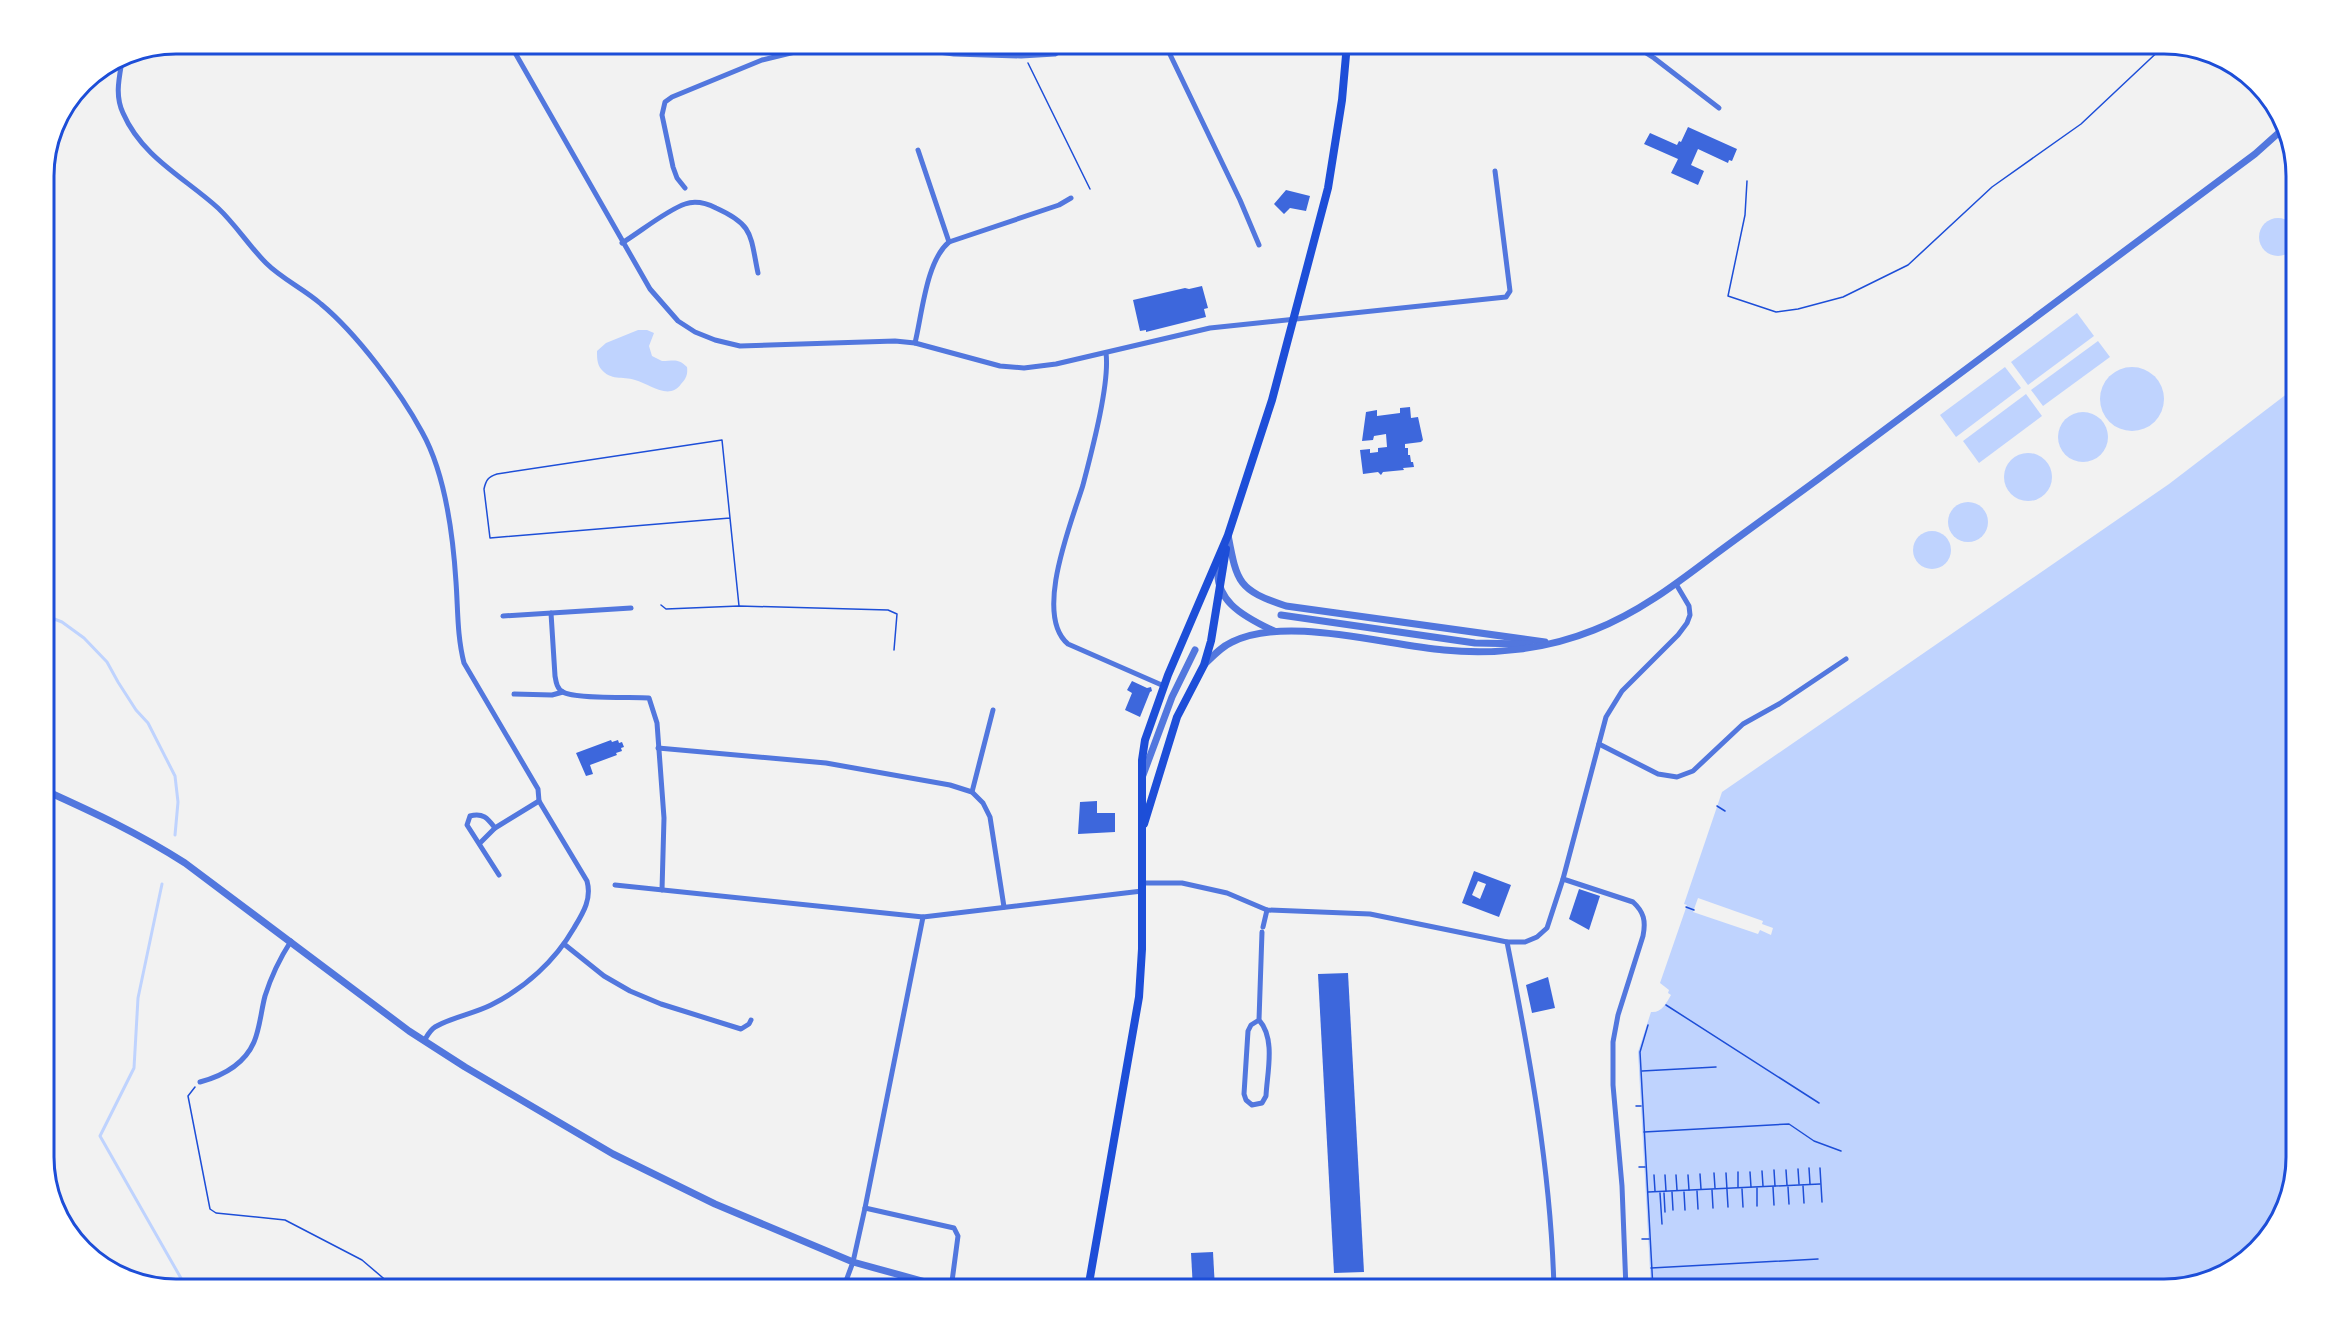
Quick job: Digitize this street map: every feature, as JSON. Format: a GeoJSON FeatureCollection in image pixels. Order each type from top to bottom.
{"type":"FeatureCollection","features":[{"type":"Feature","properties":{"kind":"main road"},"geometry":{"type":"LineString","coordinates":[[1090,1279],[1139,997],[1142,778],[1145,740],[1183,637],[1228,535],[1256,453],[1328,188],[1342,100],[1346,54]]}},
{"type":"Feature","properties":{"kind":"main road"},"geometry":{"type":"LineString","coordinates":[[1142,831],[1177,717],[1204,665],[1211,641],[1228,535]]}},
{"type":"Feature","properties":{"kind":"street"},"geometry":{"type":"LineString","coordinates":[[516,54],[650,290],[678,321],[695,332],[715,340],[748,346],[895,341],[915,343],[981,362],[1024,368],[1056,364],[1210,328],[1506,297],[1510,291],[1495,171]]}},
{"type":"Feature","properties":{"kind":"street"},"geometry":{"type":"LineString","coordinates":[[685,188],[673,166],[662,116],[666,102],[672,97],[762,60],[787,54]]}},
{"type":"Feature","properties":{"kind":"street"},"geometry":{"type":"LineString","coordinates":[[964,54],[1025,56],[1055,54]]}},
{"type":"Feature","properties":{"kind":"street"},"geometry":{"type":"LineString","coordinates":[[1171,54],[1231,179],[1259,244]]}},
{"type":"Feature","properties":{"kind":"street"},"geometry":{"type":"LineString","coordinates":[[1648,54],[1719,108]]}},
{"type":"Feature","properties":{"kind":"street"},"geometry":{"type":"LineString","coordinates":[[121,67],[118,101],[123,115],[134,132],[166,168],[218,208],[268,265],[323,305],[372,358],[424,434],[432,455],[448,517],[456,578],[459,642],[464,663],[538,789],[539,801],[587,881],[588,899],[564,944],[534,977],[509,995],[474,1013],[435,1026],[424,1041]]}},
{"type":"Feature","properties":{"kind":"street"},"geometry":{"type":"LineString","coordinates":[[1204,665],[1230,643],[1252,634],[1274,631],[1301,631],[1444,650],[1518,650],[1577,636],[1605,626],[1676,584],[2255,154],[2278,133]]}},
{"type":"Feature","properties":{"kind":"street"},"geometry":{"type":"LineString","coordinates":[[918,150],[949,242]]}},
{"type":"Feature","properties":{"kind":"street"},"geometry":{"type":"LineString","coordinates":[[915,343],[933,266],[938,255],[949,242],[1051,208],[1071,198]]}},
{"type":"Feature","properties":{"kind":"street"},"geometry":{"type":"LineString","coordinates":[[622,243],[683,204],[701,202],[736,217],[744,224],[752,243],[758,273]]}},
{"type":"Feature","properties":{"kind":"street"},"geometry":{"type":"LineString","coordinates":[[1106,353],[1106,369],[1091,452],[1061,556],[1055,594],[1056,622],[1062,638],[1068,644],[1164,686]]}},
{"type":"Feature","properties":{"kind":"street"},"geometry":{"type":"LineString","coordinates":[[1228,535],[1236,573],[1244,585],[1262,598],[1287,606],[1550,642]]}},
{"type":"Feature","properties":{"kind":"street"},"geometry":{"type":"LineString","coordinates":[[1222,550],[1218,577],[1225,599],[1234,609],[1252,621],[1274,631]]}},
{"type":"Feature","properties":{"kind":"street"},"geometry":{"type":"LineString","coordinates":[[615,885],[923,916],[1182,883],[1227,893],[1267,909],[1370,914],[1507,942],[1525,942],[1537,937],[1547,928],[1563,879],[1606,717],[1622,691],[1688,623],[1689,606],[1676,584]]}},
{"type":"Feature","properties":{"kind":"street"},"geometry":{"type":"LineString","coordinates":[[503,616],[631,608]]}},
{"type":"Feature","properties":{"kind":"street"},"geometry":{"type":"LineString","coordinates":[[551,613],[555,676],[562,692]]}},
{"type":"Feature","properties":{"kind":"street"},"geometry":{"type":"LineString","coordinates":[[1281,615],[1475,643],[1550,642]]}},
{"type":"Feature","properties":{"kind":"street"},"geometry":{"type":"LineString","coordinates":[[1142,778],[1172,697],[1195,650]]}},
{"type":"Feature","properties":{"kind":"street"},"geometry":{"type":"LineString","coordinates":[[1599,744],[1658,774],[1668,777],[1686,775],[1700,766],[1743,724],[1779,704],[1846,659]]}},
{"type":"Feature","properties":{"kind":"street"},"geometry":{"type":"LineString","coordinates":[[514,694],[552,695],[562,692],[575,695],[649,698],[657,723],[663,819],[662,890]]}},
{"type":"Feature","properties":{"kind":"street"},"geometry":{"type":"LineString","coordinates":[[972,792],[993,710]]}},
{"type":"Feature","properties":{"kind":"street"},"geometry":{"type":"LineString","coordinates":[[658,748],[826,763],[950,785],[972,792],[983,803],[990,817],[1004,907]]}},
{"type":"Feature","properties":{"kind":"street"},"geometry":{"type":"LineString","coordinates":[[54,794],[120,824],[154,843],[185,863],[291,941],[359,995],[424,1041],[614,1154],[715,1204],[853,1262],[912,1279]]}},
{"type":"Feature","properties":{"kind":"street"},"geometry":{"type":"LineString","coordinates":[[480,843],[495,828],[539,801]]}},
{"type":"Feature","properties":{"kind":"street"},"geometry":{"type":"LineString","coordinates":[[495,828],[487,817],[475,815],[470,816],[467,825],[499,875]]}},
{"type":"Feature","properties":{"kind":"street"},"geometry":{"type":"LineString","coordinates":[[1563,879],[1634,902],[1644,916],[1643,936],[1618,1015],[1613,1042],[1613,1084],[1623,1186],[1626,1279]]}},
{"type":"Feature","properties":{"kind":"street"},"geometry":{"type":"LineString","coordinates":[[1259,1020],[1251,1025],[1246,1039],[1244,1094],[1246,1100],[1252,1105],[1262,1103],[1266,1096],[1269,1041],[1265,1026],[1259,1020],[1263,929],[1267,909]]}},
{"type":"Feature","properties":{"kind":"street"},"geometry":{"type":"LineString","coordinates":[[847,1279],[865,1208],[923,916]]}},
{"type":"Feature","properties":{"kind":"street"},"geometry":{"type":"LineString","coordinates":[[200,1082],[228,1072],[238,1064],[250,1048],[257,1033],[267,991],[281,957],[291,941]]}},
{"type":"Feature","properties":{"kind":"street"},"geometry":{"type":"LineString","coordinates":[[1507,942],[1542,1134],[1553,1279]]}},
{"type":"Feature","properties":{"kind":"street"},"geometry":{"type":"LineString","coordinates":[[564,944],[604,976],[661,1004],[741,1029],[751,1020]]}},
{"type":"Feature","properties":{"kind":"street"},"geometry":{"type":"LineString","coordinates":[[865,1208],[954,1227],[958,1236],[952,1279]]}},
{"type":"Feature","properties":{"kind":"path"},"geometry":{"type":"LineString","coordinates":[[760,54],[762,60]]}},
{"type":"Feature","properties":{"kind":"path"},"geometry":{"type":"LineString","coordinates":[[1747,181],[1745,214],[1728,296],[1776,312],[1819,305],[1843,297],[1908,265],[1992,187],[2081,124],[2155,54]]}},
{"type":"Feature","properties":{"kind":"path"},"geometry":{"type":"LineString","coordinates":[[1025,56],[1090,189]]}},
{"type":"Feature","properties":{"kind":"path"},"geometry":{"type":"LineString","coordinates":[[730,518],[490,538],[484,489],[485,482],[490,477],[722,440],[730,518],[739,606]]}},
{"type":"Feature","properties":{"kind":"path"},"geometry":{"type":"LineString","coordinates":[[661,605],[666,609],[739,606],[888,610],[897,614],[894,650]]}},
{"type":"Feature","properties":{"kind":"path"},"geometry":{"type":"LineString","coordinates":[[1717,806],[1725,811]]}},
{"type":"Feature","properties":{"kind":"path"},"geometry":{"type":"LineString","coordinates":[[1686,907],[1694,910]]}},
{"type":"Feature","properties":{"kind":"path"},"geometry":{"type":"LineString","coordinates":[[1666,1005],[1819,1103]]}},
{"type":"Feature","properties":{"kind":"path"},"geometry":{"type":"LineString","coordinates":[[1648,1025],[1640,1052],[1652,1279]]}},
{"type":"Feature","properties":{"kind":"path"},"geometry":{"type":"LineString","coordinates":[[1641,1071],[1716,1067]]}},
{"type":"Feature","properties":{"kind":"path"},"geometry":{"type":"LineString","coordinates":[[200,1082],[188,1096],[210,1209],[216,1213],[285,1220],[362,1260],[384,1279]]}},
{"type":"Feature","properties":{"kind":"path"},"geometry":{"type":"LineString","coordinates":[[1636,1106],[1642,1106]]}},
{"type":"Feature","properties":{"kind":"path"},"geometry":{"type":"LineString","coordinates":[[1644,1132],[1789,1124],[1814,1141],[1841,1150]]}},
{"type":"Feature","properties":{"kind":"path"},"geometry":{"type":"LineString","coordinates":[[1639,1167],[1646,1167]]}},
{"type":"Feature","properties":{"kind":"path"},"geometry":{"type":"LineString","coordinates":[[1809,1168],[1810,1185]]}},
{"type":"Feature","properties":{"kind":"path"},"geometry":{"type":"LineString","coordinates":[[1820,1168],[1822,1202]]}},
{"type":"Feature","properties":{"kind":"path"},"geometry":{"type":"LineString","coordinates":[[1798,1169],[1799,1185]]}},
{"type":"Feature","properties":{"kind":"path"},"geometry":{"type":"LineString","coordinates":[[1774,1170],[1774,1205]]}},
{"type":"Feature","properties":{"kind":"path"},"geometry":{"type":"LineString","coordinates":[[1786,1170],[1789,1204]]}},
{"type":"Feature","properties":{"kind":"path"},"geometry":{"type":"LineString","coordinates":[[1762,1171],[1763,1187]]}},
{"type":"Feature","properties":{"kind":"path"},"geometry":{"type":"LineString","coordinates":[[1738,1172],[1738,1188]]}},
{"type":"Feature","properties":{"kind":"path"},"geometry":{"type":"LineString","coordinates":[[1750,1172],[1751,1188]]}},
{"type":"Feature","properties":{"kind":"path"},"geometry":{"type":"LineString","coordinates":[[1713,1208],[1714,1173]]}},
{"type":"Feature","properties":{"kind":"path"},"geometry":{"type":"LineString","coordinates":[[1726,1173],[1728,1208]]}},
{"type":"Feature","properties":{"kind":"path"},"geometry":{"type":"LineString","coordinates":[[1700,1174],[1701,1190]]}},
{"type":"Feature","properties":{"kind":"path"},"geometry":{"type":"LineString","coordinates":[[1654,1175],[1655,1192]]}},
{"type":"Feature","properties":{"kind":"path"},"geometry":{"type":"LineString","coordinates":[[1665,1175],[1665,1212]]}},
{"type":"Feature","properties":{"kind":"path"},"geometry":{"type":"LineString","coordinates":[[1676,1175],[1677,1191]]}},
{"type":"Feature","properties":{"kind":"path"},"geometry":{"type":"LineString","coordinates":[[1688,1175],[1689,1191]]}},
{"type":"Feature","properties":{"kind":"path"},"geometry":{"type":"LineString","coordinates":[[1648,1192],[1820,1184]]}},
{"type":"Feature","properties":{"kind":"path"},"geometry":{"type":"LineString","coordinates":[[1803,1185],[1804,1203]]}},
{"type":"Feature","properties":{"kind":"path"},"geometry":{"type":"LineString","coordinates":[[1756,1187],[1757,1206]]}},
{"type":"Feature","properties":{"kind":"path"},"geometry":{"type":"LineString","coordinates":[[1742,1188],[1743,1207]]}},
{"type":"Feature","properties":{"kind":"path"},"geometry":{"type":"LineString","coordinates":[[1697,1190],[1698,1209]]}},
{"type":"Feature","properties":{"kind":"path"},"geometry":{"type":"LineString","coordinates":[[1672,1191],[1673,1210]]}},
{"type":"Feature","properties":{"kind":"path"},"geometry":{"type":"LineString","coordinates":[[1684,1191],[1685,1210]]}},
{"type":"Feature","properties":{"kind":"path"},"geometry":{"type":"LineString","coordinates":[[1660,1192],[1662,1224]]}},
{"type":"Feature","properties":{"kind":"path"},"geometry":{"type":"LineString","coordinates":[[1642,1239],[1649,1239]]}},
{"type":"Feature","properties":{"kind":"path"},"geometry":{"type":"LineString","coordinates":[[1651,1268],[1818,1259]]}},
{"type":"Feature","properties":{"kind":"water"},"geometry":{"type":"Polygon","coordinates":[[[2278,218],[2285,220],[2286,253],[2278,256],[2271,254],[2261,244],[2259,237],[2261,230],[2271,220],[2278,218]]]}},
{"type":"Feature","properties":{"kind":"water"},"geometry":{"type":"Polygon","coordinates":[[[2077,313],[2094,336],[2028,385],[2011,362],[2077,313]]]}},
{"type":"Feature","properties":{"kind":"water"},"geometry":{"type":"Polygon","coordinates":[[[638,330],[654,333],[649,346],[652,356],[662,361],[678,361],[687,367],[683,382],[676,389],[659,390],[635,380],[613,377],[600,367],[597,351],[606,343],[638,330]]]}},
{"type":"Feature","properties":{"kind":"water"},"geometry":{"type":"Polygon","coordinates":[[[2098,341],[2110,357],[2043,406],[2031,390],[2098,341]]]}},
{"type":"Feature","properties":{"kind":"water"},"geometry":{"type":"Polygon","coordinates":[[[2005,367],[2021,388],[1956,437],[1940,415],[2005,367]]]}},
{"type":"Feature","properties":{"kind":"water"},"geometry":{"type":"Polygon","coordinates":[[[2132,367],[2150,372],[2155,376],[2159,381],[2164,399],[2159,417],[2155,422],[2150,426],[2132,431],[2114,426],[2109,422],[2105,417],[2100,399],[2105,381],[2109,376],[2114,372],[2132,367]]]}},
{"type":"Feature","properties":{"kind":"water"},"geometry":{"type":"Polygon","coordinates":[[[2026,394],[2042,416],[1979,463],[1963,441],[2026,394]]]}},
{"type":"Feature","properties":{"kind":"water"},"geometry":{"type":"Polygon","coordinates":[[[2286,395],[2286,1156],[2282,1188],[2270,1218],[2250,1243],[2225,1263],[2195,1275],[2179,1278],[1650,1279],[1638,1052],[1651,1012],[1661,1009],[1671,995],[1668,993],[1669,990],[1660,983],[1722,792],[2169,484],[2286,395]]]}},
{"type":"Feature","properties":{"kind":"water"},"geometry":{"type":"Polygon","coordinates":[[[2083,412],[2092,414],[2103,423],[2108,437],[2106,446],[2097,457],[2083,462],[2074,460],[2063,451],[2058,437],[2060,428],[2069,417],[2083,412]]]}},
{"type":"Feature","properties":{"kind":"water"},"geometry":{"type":"Polygon","coordinates":[[[2023,453],[2033,453],[2045,460],[2052,472],[2052,482],[2045,494],[2033,501],[2023,501],[2008,490],[2004,482],[2004,472],[2015,457],[2023,453]]]}},
{"type":"Feature","properties":{"kind":"water"},"geometry":{"type":"Polygon","coordinates":[[[1968,502],[1982,508],[1988,522],[1982,536],[1968,542],[1954,536],[1948,522],[1954,508],[1968,502]]]}},
{"type":"Feature","properties":{"kind":"water"},"geometry":{"type":"Polygon","coordinates":[[[1932,531],[1946,536],[1951,550],[1946,564],[1932,569],[1918,564],[1913,550],[1918,536],[1932,531]]]}},
{"type":"Feature","properties":{"kind":"pier"},"geometry":{"type":"Polygon","coordinates":[[[1698,898],[1763,921],[1762,924],[1773,928],[1771,935],[1760,930],[1758,934],[1693,912],[1698,898]]]}},
{"type":"Feature","properties":{"kind":"building"},"geometry":{"type":"Polygon","coordinates":[[[1688,127],[1737,149],[1732,161],[1729,160],[1728,163],[1698,149],[1691,165],[1704,171],[1698,185],[1671,173],[1678,159],[1644,144],[1650,133],[1677,145],[1679,141],[1681,142],[1688,127]]]}},
{"type":"Feature","properties":{"kind":"building"},"geometry":{"type":"Polygon","coordinates":[[[1286,190],[1310,196],[1306,211],[1290,208],[1284,214],[1274,204],[1286,190]]]}},
{"type":"Feature","properties":{"kind":"building"},"geometry":{"type":"Polygon","coordinates":[[[1202,286],[1208,308],[1204,309],[1206,317],[1146,332],[1146,330],[1140,331],[1133,300],[1202,286]]]}},
{"type":"Feature","properties":{"kind":"building"},"geometry":{"type":"Polygon","coordinates":[[[1410,407],[1411,418],[1418,417],[1423,440],[1405,444],[1414,467],[1383,472],[1381,475],[1378,472],[1363,474],[1360,450],[1370,449],[1370,453],[1378,452],[1378,448],[1387,447],[1386,434],[1374,436],[1373,440],[1362,441],[1366,412],[1377,410],[1377,416],[1400,413],[1400,408],[1410,407]]]}},
{"type":"Feature","properties":{"kind":"building"},"geometry":{"type":"Polygon","coordinates":[[[1132,681],[1147,688],[1151,687],[1152,691],[1140,717],[1125,710],[1132,693],[1127,690],[1132,681]]]}},
{"type":"Feature","properties":{"kind":"building"},"geometry":{"type":"Polygon","coordinates":[[[611,740],[622,742],[624,747],[621,748],[622,751],[590,765],[593,774],[586,776],[576,753],[611,740]]]}},
{"type":"Feature","properties":{"kind":"building"},"geometry":{"type":"Polygon","coordinates":[[[1097,801],[1097,813],[1115,813],[1115,832],[1078,834],[1080,802],[1097,801]]]}},
{"type":"Feature","properties":{"kind":"building"},"geometry":{"type":"Polygon","coordinates":[[[1474,871],[1511,885],[1499,917],[1462,903],[1474,871]],[[1478,881],[1472,895],[1480,899],[1486,884],[1478,881]]]}},
{"type":"Feature","properties":{"kind":"building"},"geometry":{"type":"Polygon","coordinates":[[[1579,889],[1600,896],[1589,930],[1569,919],[1579,889]]]}},
{"type":"Feature","properties":{"kind":"building"},"geometry":{"type":"Polygon","coordinates":[[[1348,973],[1364,1272],[1334,1273],[1318,974],[1348,973]]]}},
{"type":"Feature","properties":{"kind":"building"},"geometry":{"type":"Polygon","coordinates":[[[1548,977],[1555,1008],[1532,1013],[1526,985],[1548,977]]]}},
{"type":"Feature","properties":{"kind":"building"},"geometry":{"type":"Polygon","coordinates":[[[1213,1252],[1214,1279],[1192,1279],[1191,1253],[1213,1252]]]}},
{"type":"Feature","properties":{"kind":"waterway"},"geometry":{"type":"LineString","coordinates":[[54,619],[84,638],[107,662],[136,710],[148,723],[175,776],[178,802],[175,835]]}},
{"type":"Feature","properties":{"kind":"waterway"},"geometry":{"type":"LineString","coordinates":[[162,884],[138,998],[134,1068],[100,1136],[181,1279]]}}]}
